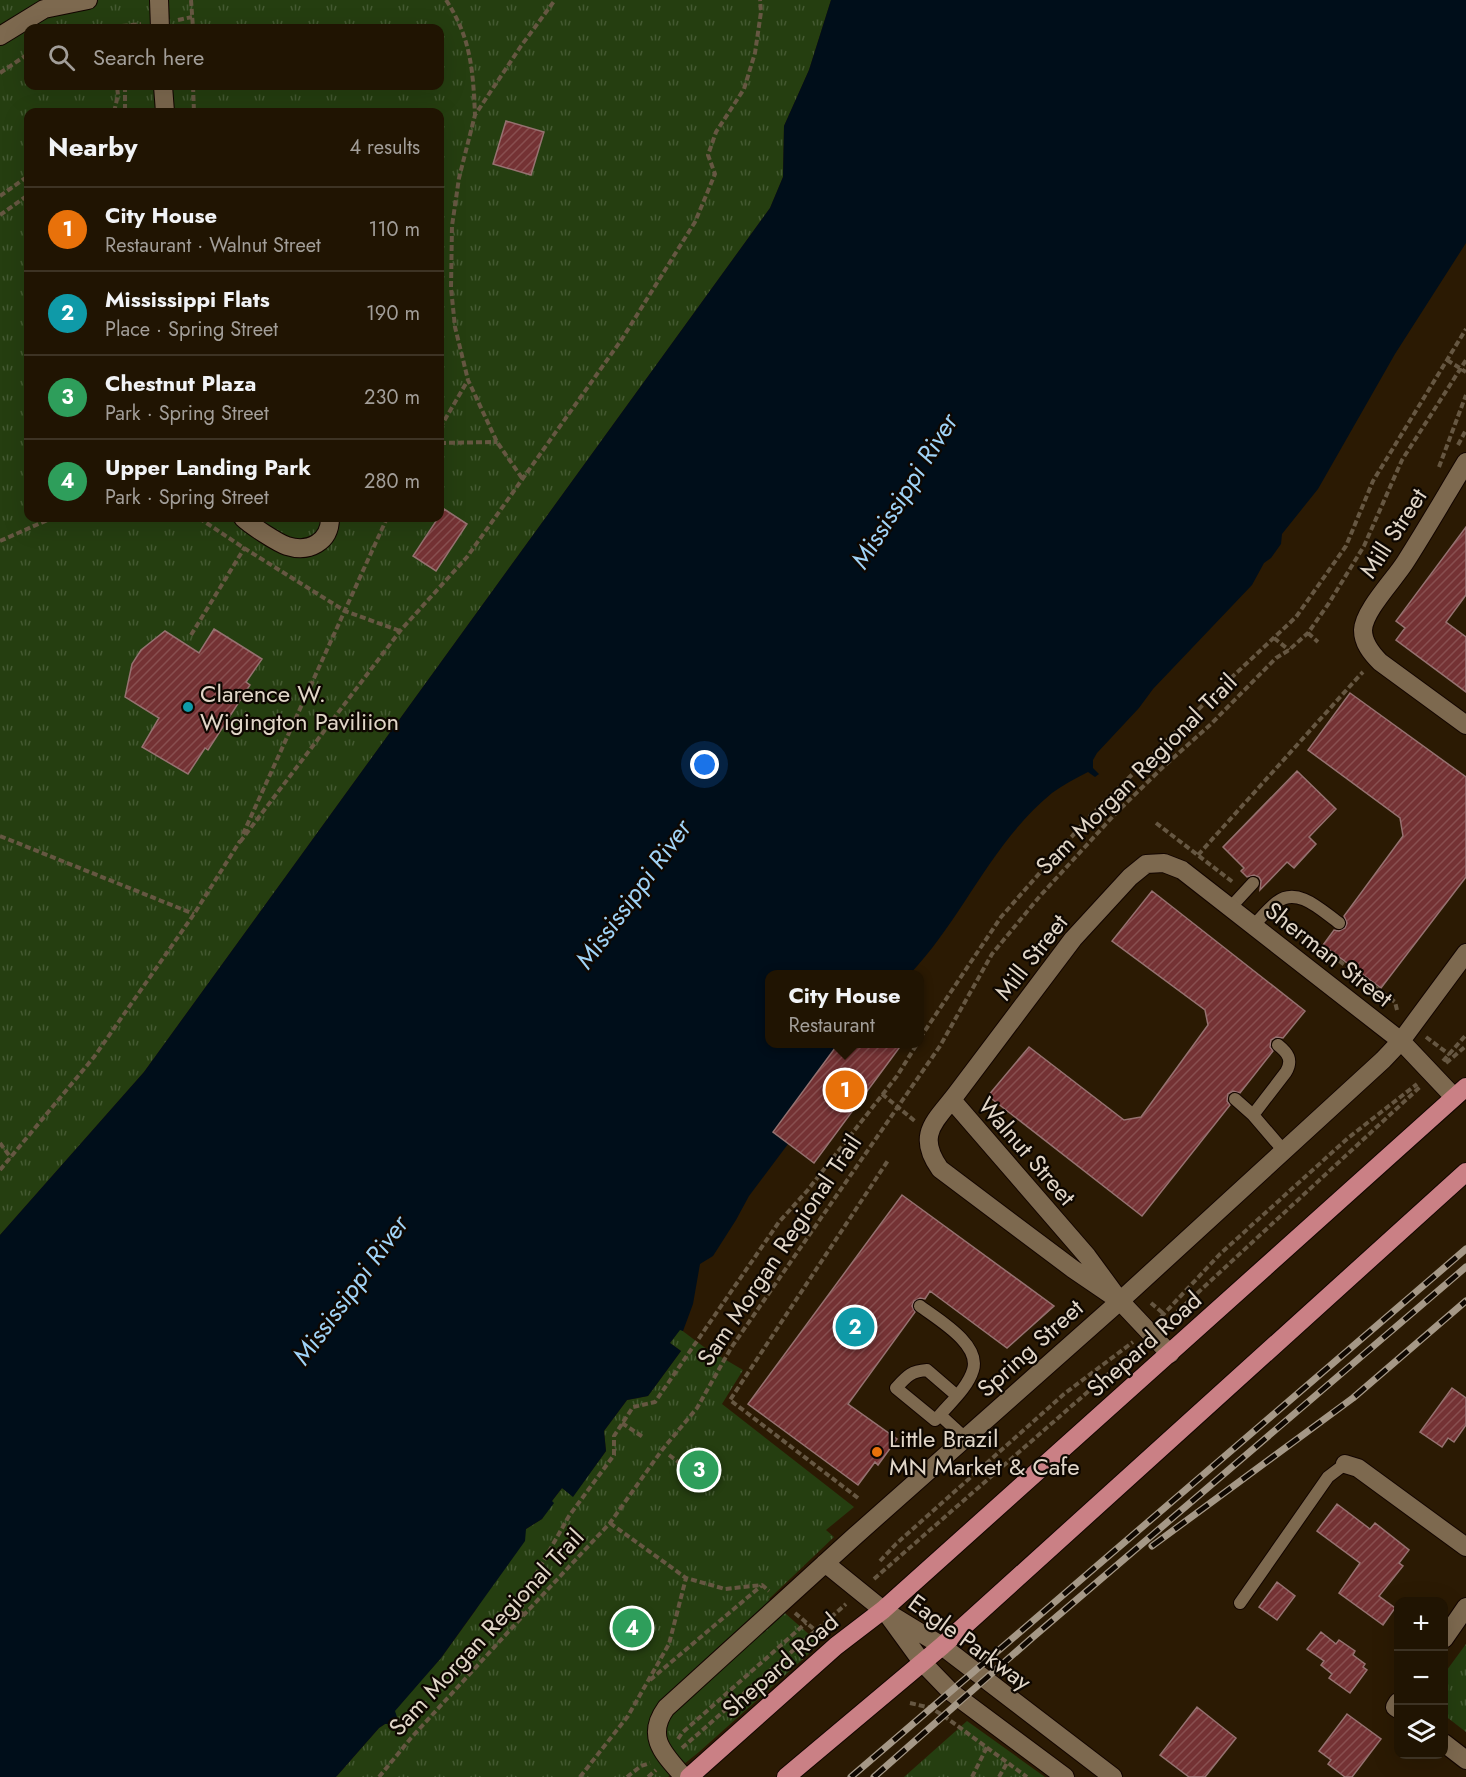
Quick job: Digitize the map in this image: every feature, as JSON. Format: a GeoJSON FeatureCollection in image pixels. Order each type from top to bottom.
{"type":"FeatureCollection","features":[{"type":"Feature","properties":{"kind":"highway","name":"Shepard Road"},"geometry":{"type":"LineString","coordinates":[[689,1777],[836,1646],[884,1610],[1460,1092]]}},
{"type":"Feature","properties":{"kind":"highway"},"geometry":{"type":"LineString","coordinates":[[786,1777],[942,1646],[1466,1172]]}},
{"type":"Feature","properties":{"kind":"street"},"geometry":{"type":"LineString","coordinates":[[0,36],[44,9],[88,0]]}},
{"type":"Feature","properties":{"kind":"street"},"geometry":{"type":"LineString","coordinates":[[159,0],[160,24]]}},
{"type":"Feature","properties":{"kind":"street"},"geometry":{"type":"LineString","coordinates":[[163,90],[165,108]]}},
{"type":"Feature","properties":{"kind":"street","name":"Mill Street"},"geometry":{"type":"LineString","coordinates":[[1461,455],[1406,562],[1370,610],[1363,631],[1365,642],[1371,653],[1380,662],[1466,725]]}},
{"type":"Feature","properties":{"kind":"street"},"geometry":{"type":"LineString","coordinates":[[249,522],[285,546],[301,549],[317,544],[326,536],[329,522]]}},
{"type":"Feature","properties":{"kind":"street","name":"Mill Street"},"geometry":{"type":"LineString","coordinates":[[951,1101],[1073,939],[1130,877],[1146,864],[1164,862]]}},
{"type":"Feature","properties":{"kind":"street","name":"Sherman Street"},"geometry":{"type":"LineString","coordinates":[[1164,862],[1182,870],[1401,1041],[1433,1073],[1460,1092]]}},
{"type":"Feature","properties":{"kind":"street","name":"Spring Street"},"geometry":{"type":"LineString","coordinates":[[684,1777],[667,1757],[659,1744],[656,1733],[658,1719],[666,1708],[1383,1060],[1401,1041],[1466,953]]}},
{"type":"Feature","properties":{"kind":"street","name":"Walnut Street"},"geometry":{"type":"LineString","coordinates":[[1120,1300],[1073,1269],[940,1169],[931,1157],[929,1136],[941,1112],[951,1101],[1087,1256],[1120,1300],[1170,1354]]}},
{"type":"Feature","properties":{"kind":"street"},"geometry":{"type":"LineString","coordinates":[[1345,1464],[1358,1468],[1466,1547]]}},
{"type":"Feature","properties":{"kind":"street"},"geometry":{"type":"LineString","coordinates":[[825,1563],[884,1610]]}},
{"type":"Feature","properties":{"kind":"street"},"geometry":{"type":"LineString","coordinates":[[1448,1632],[1466,1607]]}},
{"type":"Feature","properties":{"kind":"street","name":"Eagle Parkway"},"geometry":{"type":"LineString","coordinates":[[884,1610],[942,1646],[1113,1777]]}},
{"type":"Feature","properties":{"kind":"street","name":"Eagle Parkway"},"geometry":{"type":"LineString","coordinates":[[884,1610],[922,1662],[961,1700],[1065,1777]]}},
{"type":"Feature","properties":{"kind":"street"},"geometry":{"type":"LineString","coordinates":[[1448,1747],[1466,1760]]}},
{"type":"Feature","properties":{"kind":"lane"},"geometry":{"type":"LineString","coordinates":[[1230,908],[1253,883]]}},
{"type":"Feature","properties":{"kind":"lane"},"geometry":{"type":"LineString","coordinates":[[1253,926],[1277,902],[1286,897],[1298,897],[1308,901],[1339,923]]}},
{"type":"Feature","properties":{"kind":"lane"},"geometry":{"type":"LineString","coordinates":[[1253,1115],[1290,1065],[1290,1058],[1278,1045]]}},
{"type":"Feature","properties":{"kind":"lane"},"geometry":{"type":"LineString","coordinates":[[1235,1099],[1253,1115],[1283,1150]]}},
{"type":"Feature","properties":{"kind":"lane"},"geometry":{"type":"LineString","coordinates":[[920,1306],[960,1337],[971,1350],[974,1359],[973,1369],[969,1379],[957,1395],[935,1420],[896,1388],[916,1371],[927,1370],[957,1395]]}},
{"type":"Feature","properties":{"kind":"lane"},"geometry":{"type":"LineString","coordinates":[[940,1415],[965,1438]]}},
{"type":"Feature","properties":{"kind":"lane"},"geometry":{"type":"LineString","coordinates":[[1240,1603],[1328,1477],[1345,1464]]}},
{"type":"Feature","properties":{"kind":"path"},"geometry":{"type":"LineString","coordinates":[[191,0],[193,24]]}},
{"type":"Feature","properties":{"kind":"path"},"geometry":{"type":"LineString","coordinates":[[446,0],[455,14],[467,45],[472,68],[475,115],[459,178],[452,226],[451,288],[455,327],[468,380],[497,442],[522,478]]}},
{"type":"Feature","properties":{"kind":"path"},"geometry":{"type":"LineString","coordinates":[[475,115],[555,0]]}},
{"type":"Feature","properties":{"kind":"path"},"geometry":{"type":"LineString","coordinates":[[0,1170],[94,1057],[194,914],[240,842],[400,631],[467,557],[622,339],[695,222],[715,174],[708,155],[716,132],[744,89],[755,53],[761,12],[760,0]]}},
{"type":"Feature","properties":{"kind":"path"},"geometry":{"type":"LineString","coordinates":[[0,73],[24,57]]}},
{"type":"Feature","properties":{"kind":"path"},"geometry":{"type":"LineString","coordinates":[[115,108],[117,90]]}},
{"type":"Feature","properties":{"kind":"path"},"geometry":{"type":"LineString","coordinates":[[125,90],[125,108]]}},
{"type":"Feature","properties":{"kind":"path"},"geometry":{"type":"LineString","coordinates":[[194,90],[194,108]]}},
{"type":"Feature","properties":{"kind":"path"},"geometry":{"type":"LineString","coordinates":[[0,196],[24,179]]}},
{"type":"Feature","properties":{"kind":"path"},"geometry":{"type":"LineString","coordinates":[[0,215],[24,198]]}},
{"type":"Feature","properties":{"kind":"path"},"geometry":{"type":"LineString","coordinates":[[924,1032],[1001,917],[1089,817],[1296,617],[1346,546],[1372,481],[1466,329]]}},
{"type":"Feature","properties":{"kind":"path"},"geometry":{"type":"LineString","coordinates":[[1447,360],[1466,372]]}},
{"type":"Feature","properties":{"kind":"path","name":"Sam Morgan Regional Trail"},"geometry":{"type":"LineString","coordinates":[[379,1777],[411,1738],[610,1523],[662,1450],[697,1408],[731,1348],[940,1046],[992,954],[1040,896],[1116,813],[1211,724],[1276,658],[1308,633],[1364,546],[1402,460],[1466,360]]}},
{"type":"Feature","properties":{"kind":"path"},"geometry":{"type":"LineString","coordinates":[[444,421],[468,380]]}},
{"type":"Feature","properties":{"kind":"path"},"geometry":{"type":"LineString","coordinates":[[1437,473],[1466,394]]}},
{"type":"Feature","properties":{"kind":"path"},"geometry":{"type":"LineString","coordinates":[[1461,455],[1466,430]]}},
{"type":"Feature","properties":{"kind":"path"},"geometry":{"type":"LineString","coordinates":[[444,443],[497,442]]}},
{"type":"Feature","properties":{"kind":"path"},"geometry":{"type":"LineString","coordinates":[[0,541],[43,522]]}},
{"type":"Feature","properties":{"kind":"path"},"geometry":{"type":"LineString","coordinates":[[205,522],[345,611],[400,631]]}},
{"type":"Feature","properties":{"kind":"path"},"geometry":{"type":"LineString","coordinates":[[240,842],[385,522]]}},
{"type":"Feature","properties":{"kind":"path"},"geometry":{"type":"LineString","coordinates":[[190,635],[244,548],[260,530]]}},
{"type":"Feature","properties":{"kind":"path"},"geometry":{"type":"LineString","coordinates":[[1308,633],[1318,642]]}},
{"type":"Feature","properties":{"kind":"path"},"geometry":{"type":"LineString","coordinates":[[1274,638],[1289,650]]}},
{"type":"Feature","properties":{"kind":"path"},"geometry":{"type":"LineString","coordinates":[[1200,865],[1197,855],[1365,671]]}},
{"type":"Feature","properties":{"kind":"path"},"geometry":{"type":"LineString","coordinates":[[0,836],[194,914]]}},
{"type":"Feature","properties":{"kind":"path"},"geometry":{"type":"LineString","coordinates":[[1423,1035],[1450,1055]]}},
{"type":"Feature","properties":{"kind":"path"},"geometry":{"type":"LineString","coordinates":[[648,1777],[667,1757],[862,1591],[1149,1332],[1433,1073],[1466,1035]]}},
{"type":"Feature","properties":{"kind":"path"},"geometry":{"type":"LineString","coordinates":[[880,1561],[896,1544],[1064,1394],[1149,1332],[1220,1254],[1348,1137],[1466,1046]]}},
{"type":"Feature","properties":{"kind":"path"},"geometry":{"type":"LineString","coordinates":[[521,1618],[523,1597],[569,1516],[614,1455],[614,1436],[633,1407],[655,1402],[778,1222],[807,1191],[897,1076],[914,1048]]}},
{"type":"Feature","properties":{"kind":"path"},"geometry":{"type":"LineString","coordinates":[[882,1094],[916,1122]]}},
{"type":"Feature","properties":{"kind":"path"},"geometry":{"type":"LineString","coordinates":[[0,1143],[11,1158]]}},
{"type":"Feature","properties":{"kind":"path"},"geometry":{"type":"LineString","coordinates":[[858,1498],[730,1400],[889,1159]]}},
{"type":"Feature","properties":{"kind":"path"},"geometry":{"type":"LineString","coordinates":[[1143,1297],[1164,1314]]}},
{"type":"Feature","properties":{"kind":"path"},"geometry":{"type":"LineString","coordinates":[[622,1423],[643,1437]]}},
{"type":"Feature","properties":{"kind":"path"},"geometry":{"type":"LineString","coordinates":[[669,1455],[691,1471]]}},
{"type":"Feature","properties":{"kind":"path"},"geometry":{"type":"LineString","coordinates":[[610,1523],[686,1578],[725,1589],[762,1586],[815,1630]]}},
{"type":"Feature","properties":{"kind":"path"},"geometry":{"type":"LineString","coordinates":[[580,1777],[628,1716],[669,1644],[686,1578]]}},
{"type":"Feature","properties":{"kind":"path"},"geometry":{"type":"LineString","coordinates":[[648,1682],[762,1586]]}},
{"type":"Feature","properties":{"kind":"path"},"geometry":{"type":"LineString","coordinates":[[627,1777],[641,1766],[667,1757],[682,1733],[806,1623]]}},
{"type":"Feature","properties":{"kind":"path"},"geometry":{"type":"LineString","coordinates":[[910,1703],[931,1708],[1026,1777]]}},
{"type":"Feature","properties":{"kind":"path"},"geometry":{"type":"LineString","coordinates":[[972,1777],[987,1747]]}},
{"type":"Feature","properties":{"kind":"path"},"geometry":{"type":"LineString","coordinates":[[999,1777],[1007,1762]]}},
{"type":"Feature","properties":{"kind":"green space"},"geometry":{"type":"Polygon","coordinates":[[[0,0],[831,0],[809,70],[784,126],[783,177],[770,208],[144,1072],[0,1235],[0,0]]]}},
{"type":"Feature","properties":{"kind":"green space"},"geometry":{"type":"Polygon","coordinates":[[[680,1329],[704,1347],[743,1370],[722,1404],[854,1507],[826,1530],[834,1537],[769,1599],[820,1644],[668,1777],[336,1777],[379,1728],[385,1724],[392,1724],[394,1711],[441,1658],[475,1611],[526,1529],[542,1519],[562,1488],[573,1496],[606,1451],[604,1431],[627,1400],[648,1396],[681,1351],[670,1343],[680,1329]]]}},
{"type":"Feature","properties":{"kind":"green space"},"geometry":{"type":"Polygon","coordinates":[[[1466,1644],[1466,1732],[1448,1718],[1448,1669],[1466,1644]]]}},
{"type":"Feature","properties":{"kind":"green space"},"geometry":{"type":"Polygon","coordinates":[[[967,1721],[1045,1777],[904,1777],[967,1721]]]}},
{"type":"Feature","properties":{"kind":"water","name":"Mississippi River"},"geometry":{"type":"Polygon","coordinates":[[[831,0],[1466,0],[1466,243],[1395,354],[1318,489],[1282,534],[1281,544],[1271,558],[1264,563],[1252,585],[1153,689],[1139,708],[1097,753],[1093,760],[1093,768],[1099,774],[1095,777],[1088,772],[1052,793],[1012,834],[946,929],[913,970],[765,970],[765,1048],[835,1048],[773,1132],[788,1144],[749,1196],[713,1256],[700,1264],[693,1304],[683,1331],[680,1330],[670,1343],[681,1351],[648,1396],[627,1400],[604,1431],[606,1451],[573,1497],[562,1488],[542,1519],[526,1529],[525,1541],[441,1658],[395,1711],[399,1723],[395,1727],[392,1724],[385,1724],[379,1728],[336,1777],[0,1777],[0,1235],[144,1072],[770,208],[783,177],[784,126],[809,70],[831,0]]]}},
{"type":"Feature","properties":{"kind":"building"},"geometry":{"type":"Polygon","coordinates":[[[506,121],[544,132],[531,175],[493,164],[506,121]]]}},
{"type":"Feature","properties":{"kind":"building"},"geometry":{"type":"Polygon","coordinates":[[[444,509],[467,524],[436,571],[413,556],[435,522],[444,522],[444,509]]]}},
{"type":"Feature","properties":{"kind":"building"},"geometry":{"type":"Polygon","coordinates":[[[1466,527],[1466,595],[1446,622],[1466,637],[1466,692],[1396,640],[1405,628],[1396,621],[1466,527]]]}},
{"type":"Feature","properties":{"kind":"building","name":"Clarence W. Wigington Paviliion"},"geometry":{"type":"Polygon","coordinates":[[[214,629],[262,659],[246,682],[250,685],[208,750],[205,748],[188,774],[142,747],[159,718],[125,697],[132,664],[141,650],[165,631],[199,653],[214,629]]]}},
{"type":"Feature","properties":{"kind":"building"},"geometry":{"type":"Polygon","coordinates":[[[1350,693],[1466,777],[1466,877],[1381,988],[1323,945],[1334,930],[1339,931],[1345,928],[1347,923],[1344,916],[1403,836],[1400,818],[1308,750],[1350,693]]]}},
{"type":"Feature","properties":{"kind":"building"},"geometry":{"type":"Polygon","coordinates":[[[1297,771],[1336,809],[1309,837],[1316,844],[1294,868],[1287,862],[1260,890],[1259,877],[1254,875],[1247,877],[1241,871],[1244,868],[1223,847],[1297,771]]]}},
{"type":"Feature","properties":{"kind":"building"},"geometry":{"type":"Polygon","coordinates":[[[1152,891],[1305,1011],[1283,1038],[1276,1037],[1271,1040],[1270,1047],[1273,1051],[1240,1093],[1233,1091],[1228,1094],[1227,1101],[1230,1105],[1142,1216],[988,1096],[1029,1047],[1124,1120],[1141,1117],[1208,1025],[1205,1010],[1112,941],[1152,891]]]}},
{"type":"Feature","properties":{"kind":"building"},"geometry":{"type":"Polygon","coordinates":[[[835,1048],[899,1048],[814,1163],[773,1132],[835,1048]]]}},
{"type":"Feature","properties":{"kind":"building"},"geometry":{"type":"Polygon","coordinates":[[[902,1195],[1054,1306],[1007,1348],[930,1291],[925,1299],[920,1298],[914,1301],[912,1306],[915,1312],[848,1404],[897,1439],[878,1465],[875,1462],[858,1485],[748,1404],[902,1195]]]}},
{"type":"Feature","properties":{"kind":"building"},"geometry":{"type":"Polygon","coordinates":[[[1452,1388],[1466,1398],[1466,1425],[1454,1442],[1448,1438],[1442,1447],[1420,1432],[1452,1388]]]}},
{"type":"Feature","properties":{"kind":"building"},"geometry":{"type":"Polygon","coordinates":[[[1337,1504],[1370,1529],[1375,1523],[1409,1550],[1399,1563],[1403,1566],[1379,1596],[1394,1607],[1383,1625],[1339,1593],[1360,1563],[1317,1531],[1337,1504]]]}},
{"type":"Feature","properties":{"kind":"building"},"geometry":{"type":"Polygon","coordinates":[[[1277,1582],[1295,1596],[1277,1620],[1259,1607],[1277,1582]]]}},
{"type":"Feature","properties":{"kind":"building"},"geometry":{"type":"Polygon","coordinates":[[[1321,1632],[1336,1644],[1339,1640],[1355,1651],[1353,1655],[1365,1664],[1363,1667],[1367,1670],[1350,1693],[1329,1678],[1332,1674],[1321,1665],[1324,1661],[1307,1649],[1321,1632]]]}},
{"type":"Feature","properties":{"kind":"building"},"geometry":{"type":"Polygon","coordinates":[[[1197,1707],[1236,1738],[1205,1777],[1189,1777],[1160,1755],[1197,1707]]]}},
{"type":"Feature","properties":{"kind":"building"},"geometry":{"type":"Polygon","coordinates":[[[1347,1714],[1381,1739],[1352,1777],[1345,1777],[1328,1764],[1331,1760],[1319,1751],[1347,1714]]]}},
{"type":"Feature","properties":{"kind":"railway"},"geometry":{"type":"LineString","coordinates":[[851,1777],[1466,1249]]}},
{"type":"Feature","properties":{"kind":"railway"},"geometry":{"type":"LineString","coordinates":[[874,1777],[1033,1637],[1466,1267]]}},
{"type":"Feature","properties":{"kind":"railway"},"geometry":{"type":"LineString","coordinates":[[1152,1546],[1353,1398],[1466,1301]]}},
{"type":"Feature","properties":{"kind":"place","name":"Clarence W. Wigington Paviliion"},"geometry":{"type":"Point","coordinates":[188,707]}},
{"type":"Feature","properties":{"kind":"place","name":"City House"},"geometry":{"type":"Point","coordinates":[845,1090]}},
{"type":"Feature","properties":{"kind":"place","name":"Mississippi Flats"},"geometry":{"type":"Point","coordinates":[855,1327]}},
{"type":"Feature","properties":{"kind":"place","name":"Little Brazil MN Market & Cafe"},"geometry":{"type":"Point","coordinates":[877,1452]}},
{"type":"Feature","properties":{"kind":"place","name":"Chestnut Plaza"},"geometry":{"type":"Point","coordinates":[699,1470]}},
{"type":"Feature","properties":{"kind":"place","name":"Upper Landing Park"},"geometry":{"type":"Point","coordinates":[632,1628]}}]}
